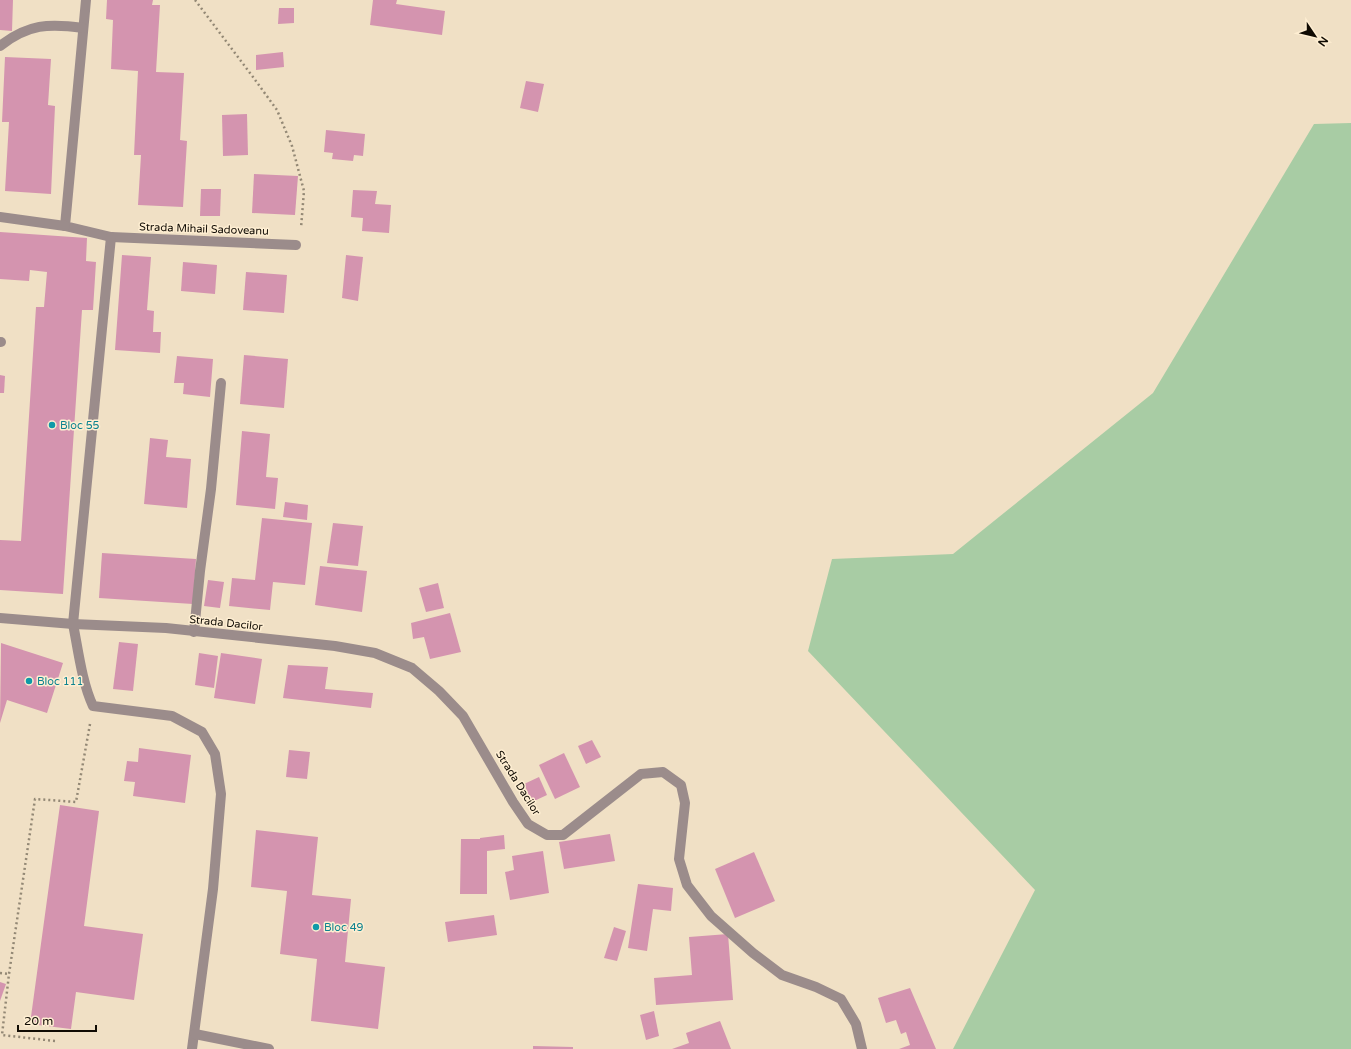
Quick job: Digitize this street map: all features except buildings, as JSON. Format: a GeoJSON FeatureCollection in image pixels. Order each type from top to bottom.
{"type":"FeatureCollection","features":[{"type":"Feature","properties":{"kind":"street"},"geometry":{"type":"LineString","coordinates":[[65,226],[86,0]]}},
{"type":"Feature","properties":{"kind":"street"},"geometry":{"type":"LineString","coordinates":[[0,46],[10,38],[22,32],[41,26],[53,25],[83,28]]}},
{"type":"Feature","properties":{"kind":"street","name":"Strada Mihail Sadoveanu"},"geometry":{"type":"LineString","coordinates":[[0,217],[65,226],[111,237],[296,245]]}},
{"type":"Feature","properties":{"kind":"street"},"geometry":{"type":"LineString","coordinates":[[111,237],[73,624],[85,685],[93,706],[172,716],[202,732],[215,754],[221,794],[214,889],[192,1049]]}},
{"type":"Feature","properties":{"kind":"street"},"geometry":{"type":"LineString","coordinates":[[194,632],[200,571],[211,489],[221,383]]}},
{"type":"Feature","properties":{"kind":"street","name":"Strada Dacilor"},"geometry":{"type":"LineString","coordinates":[[0,618],[73,624],[166,628],[335,646],[375,653],[412,668],[439,690],[463,716],[513,802],[528,824],[547,835],[563,834],[640,774],[663,772],[681,785],[685,803],[680,859],[687,885],[711,916],[782,975],[816,987],[841,999],[856,1024],[862,1049]]}},
{"type":"Feature","properties":{"kind":"street"},"geometry":{"type":"LineString","coordinates":[[195,1034],[270,1049]]}},
{"type":"Feature","properties":{"kind":"path"},"geometry":{"type":"LineString","coordinates":[[195,0],[277,110],[292,146],[304,191],[301,231],[296,245]]}},
{"type":"Feature","properties":{"kind":"path"},"geometry":{"type":"LineString","coordinates":[[55,1041],[2,1035],[9,974],[35,799],[76,802],[93,706]]}},
{"type":"Feature","properties":{"kind":"path"},"geometry":{"type":"LineString","coordinates":[[0,973],[9,974]]}},
{"type":"Feature","properties":{"kind":"green space"},"geometry":{"type":"Polygon","coordinates":[[[1351,123],[1351,1049],[953,1049],[1035,890],[808,651],[832,559],[953,554],[1153,393],[1314,124],[1351,123]]]}},
{"type":"Feature","properties":{"kind":"place","name":"Bloc 55"},"geometry":{"type":"Point","coordinates":[52,425]}},
{"type":"Feature","properties":{"kind":"place","name":"Bloc 111"},"geometry":{"type":"Point","coordinates":[29,681]}},
{"type":"Feature","properties":{"kind":"place","name":"Bloc 49"},"geometry":{"type":"Point","coordinates":[316,927]}}]}
